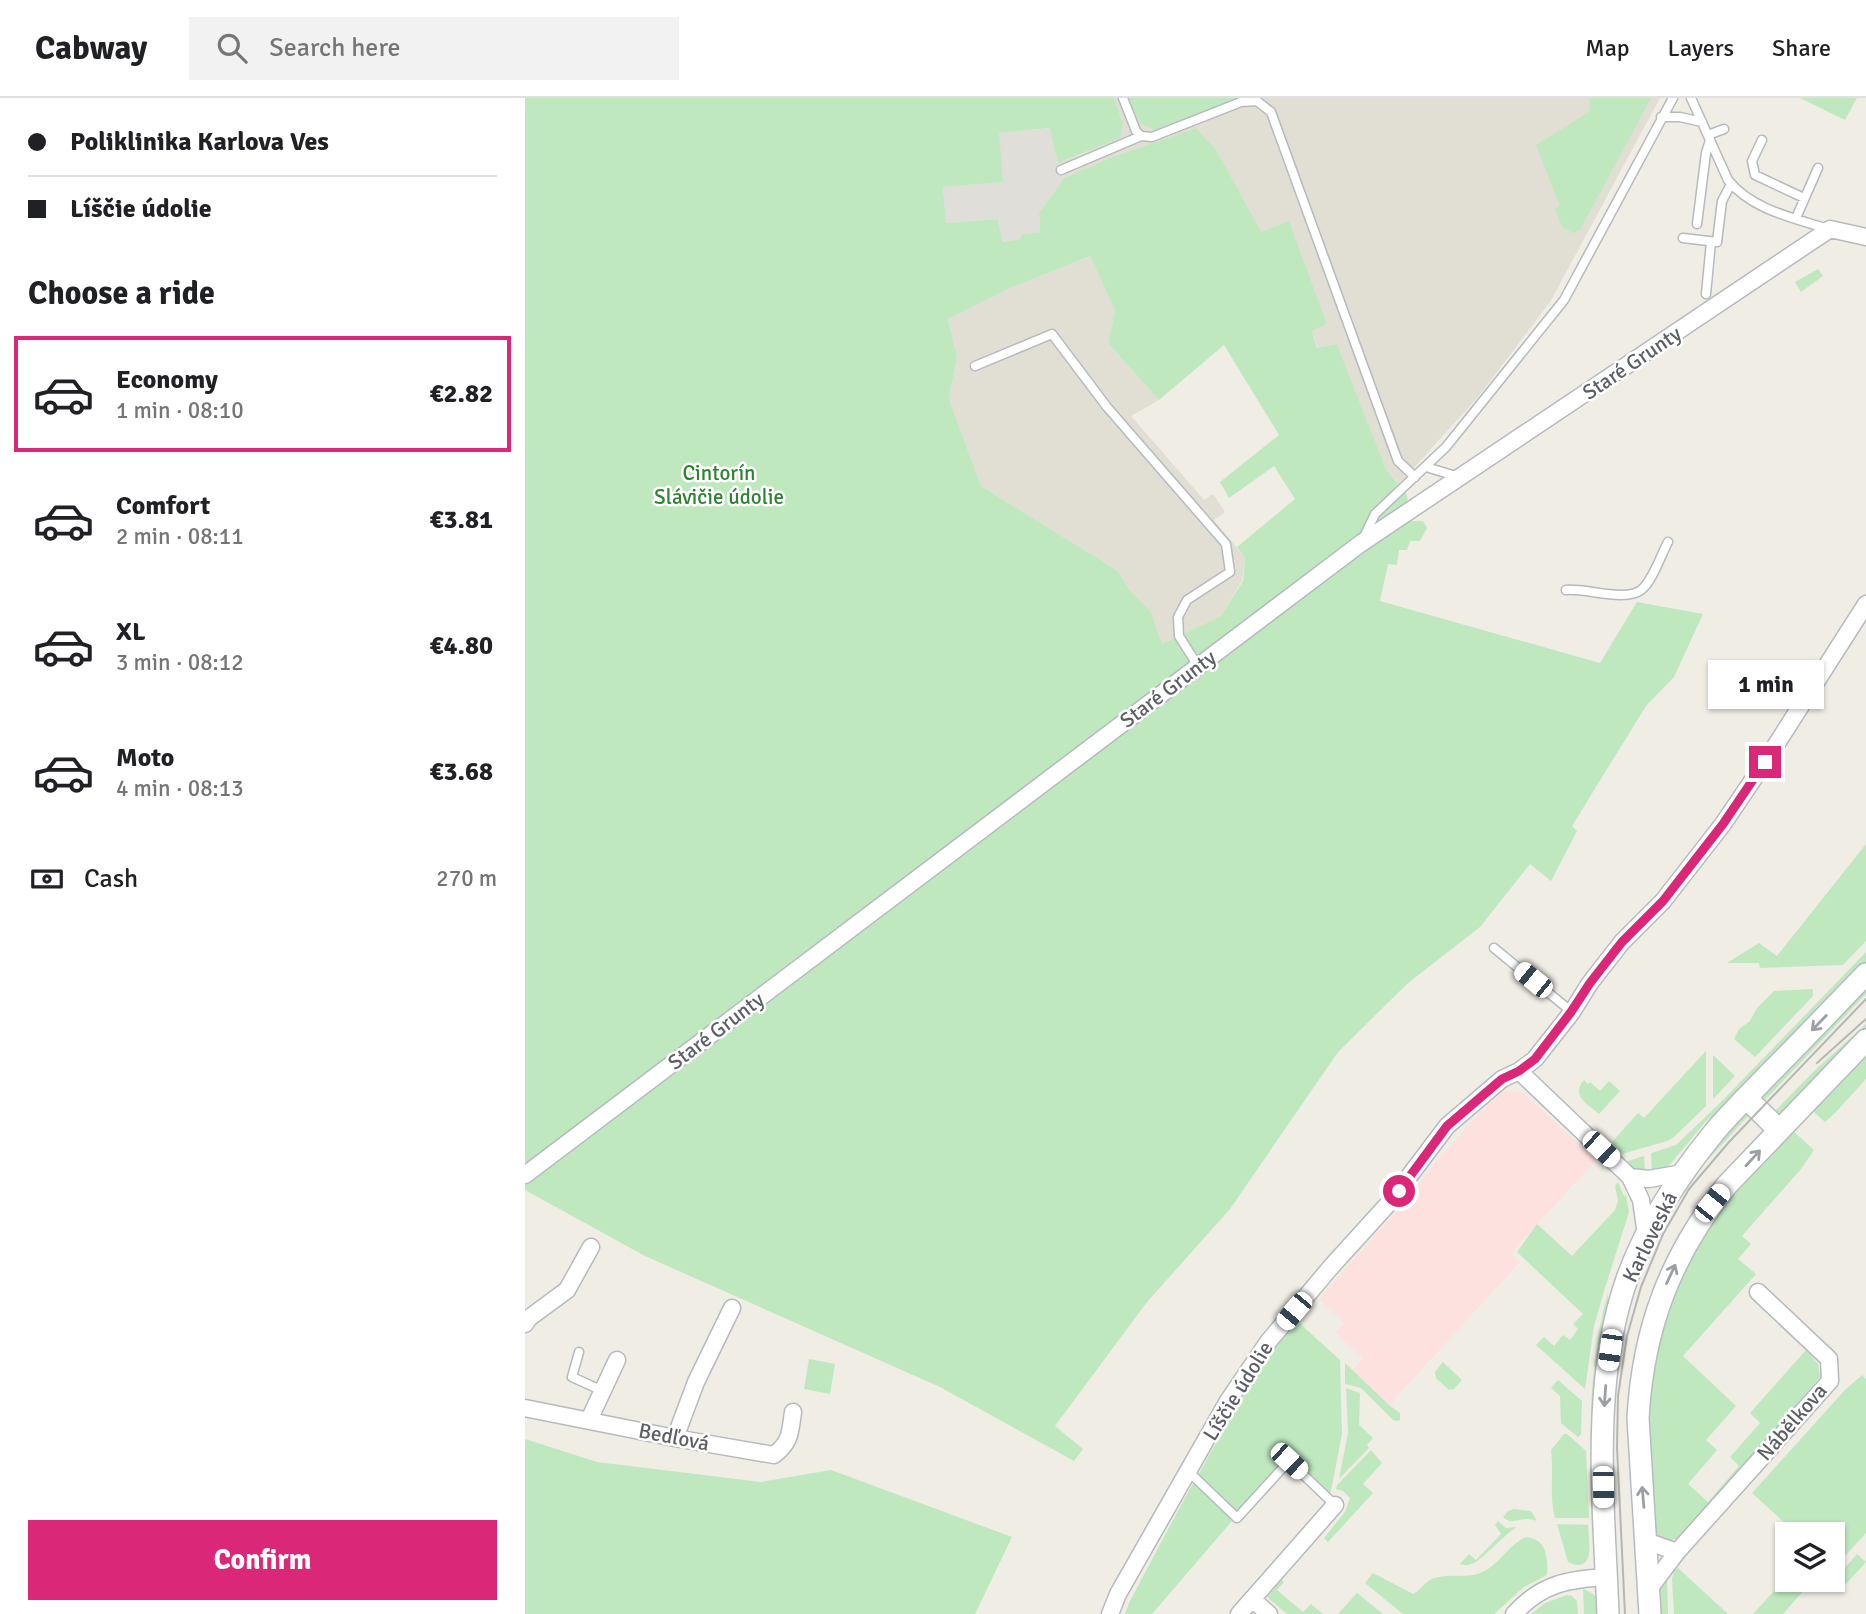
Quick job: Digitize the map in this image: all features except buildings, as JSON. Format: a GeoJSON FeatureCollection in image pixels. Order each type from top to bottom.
{"type":"FeatureCollection","features":[{"type":"Feature","properties":{"kind":"main road","name":"Karloveská"},"geometry":{"type":"LineString","coordinates":[[1608,1614],[1603,1460],[1607,1370],[1615,1324],[1635,1258],[1683,1173],[1713,1133],[1866,974]]}},
{"type":"Feature","properties":{"kind":"main road","name":"Karloveská"},"geometry":{"type":"LineString","coordinates":[[1650,1614],[1638,1418],[1642,1369],[1653,1320],[1665,1287],[1679,1257],[1712,1203],[1866,1040]]}},
{"type":"Feature","properties":{"kind":"main road"},"geometry":{"type":"LineString","coordinates":[[1746,1098],[1779,1130]]}},
{"type":"Feature","properties":{"kind":"street"},"geometry":{"type":"LineString","coordinates":[[1830,229],[1866,237]]}},
{"type":"Feature","properties":{"kind":"street","name":"Staré Grunty"},"geometry":{"type":"LineString","coordinates":[[525,1175],[1360,544],[1830,229]]}},
{"type":"Feature","properties":{"kind":"street","name":"Líščie údolie"},"geometry":{"type":"LineString","coordinates":[[1110,1614],[1118,1594],[1228,1401],[1268,1342],[1389,1203],[1447,1126],[1502,1079],[1535,1059],[1622,942],[1663,901],[1723,824],[1866,604]]}},
{"type":"Feature","properties":{"kind":"street"},"geometry":{"type":"LineString","coordinates":[[1519,1071],[1622,1173],[1641,1200],[1646,1235]]}},
{"type":"Feature","properties":{"kind":"street"},"geometry":{"type":"LineString","coordinates":[[1622,1173],[1649,1179],[1683,1173]]}},
{"type":"Feature","properties":{"kind":"street"},"geometry":{"type":"LineString","coordinates":[[525,1324],[529,1318],[567,1290],[591,1247]]}},
{"type":"Feature","properties":{"kind":"street","name":"Nábělkova"},"geometry":{"type":"LineString","coordinates":[[1649,1589],[1677,1552],[1830,1381],[1829,1359],[1758,1292]]}},
{"type":"Feature","properties":{"kind":"street"},"geometry":{"type":"LineString","coordinates":[[675,1438],[696,1382],[732,1308]]}},
{"type":"Feature","properties":{"kind":"street"},"geometry":{"type":"LineString","coordinates":[[589,1420],[617,1360]]}},
{"type":"Feature","properties":{"kind":"street","name":"Bedľová"},"geometry":{"type":"LineString","coordinates":[[525,1408],[774,1455],[783,1448],[789,1438],[793,1412]]}},
{"type":"Feature","properties":{"kind":"street"},"geometry":{"type":"LineString","coordinates":[[1239,1614],[1335,1505]]}},
{"type":"Feature","properties":{"kind":"street"},"geometry":{"type":"LineString","coordinates":[[1646,1541],[1677,1552]]}},
{"type":"Feature","properties":{"kind":"street"},"geometry":{"type":"LineString","coordinates":[[1514,1614],[1530,1598],[1549,1587],[1565,1581],[1607,1577]]}},
{"type":"Feature","properties":{"kind":"street"},"geometry":{"type":"LineString","coordinates":[[1252,1599],[1269,1614]]}},
{"type":"Feature","properties":{"kind":"lane"},"geometry":{"type":"LineString","coordinates":[[1123,98],[1136,131],[1141,136]]}},
{"type":"Feature","properties":{"kind":"lane"},"geometry":{"type":"LineString","coordinates":[[1360,544],[1375,514],[1445,447],[1564,300],[1673,98]]}},
{"type":"Feature","properties":{"kind":"lane"},"geometry":{"type":"LineString","coordinates":[[1691,98],[1731,184],[1742,195],[1773,211],[1830,229]]}},
{"type":"Feature","properties":{"kind":"lane"},"geometry":{"type":"LineString","coordinates":[[1061,170],[1141,136],[1152,137],[1241,102],[1257,99],[1271,112],[1398,461],[1415,477]]}},
{"type":"Feature","properties":{"kind":"lane"},"geometry":{"type":"LineString","coordinates":[[1661,117],[1680,117],[1702,122]]}},
{"type":"Feature","properties":{"kind":"lane"},"geometry":{"type":"LineString","coordinates":[[1697,224],[1709,138],[1724,129]]}},
{"type":"Feature","properties":{"kind":"lane"},"geometry":{"type":"LineString","coordinates":[[1762,140],[1752,161],[1755,175],[1804,198]]}},
{"type":"Feature","properties":{"kind":"lane"},"geometry":{"type":"LineString","coordinates":[[1796,218],[1818,168]]}},
{"type":"Feature","properties":{"kind":"lane"},"geometry":{"type":"LineString","coordinates":[[1683,238],[1717,242],[1722,201],[1731,184]]}},
{"type":"Feature","properties":{"kind":"lane"},"geometry":{"type":"LineString","coordinates":[[1706,294],[1711,242]]}},
{"type":"Feature","properties":{"kind":"lane"},"geometry":{"type":"LineString","coordinates":[[975,366],[1052,334],[1107,407],[1226,544],[1230,572],[1187,600],[1178,617],[1179,636],[1198,666]]}},
{"type":"Feature","properties":{"kind":"lane"},"geometry":{"type":"LineString","coordinates":[[1426,467],[1459,477]]}},
{"type":"Feature","properties":{"kind":"lane"},"geometry":{"type":"LineString","coordinates":[[1566,590],[1628,596],[1640,591],[1647,583],[1668,542]]}},
{"type":"Feature","properties":{"kind":"lane"},"geometry":{"type":"LineString","coordinates":[[1494,948],[1571,1012]]}},
{"type":"Feature","properties":{"kind":"lane"},"geometry":{"type":"LineString","coordinates":[[579,1352],[572,1377],[603,1391]]}},
{"type":"Feature","properties":{"kind":"lane"},"geometry":{"type":"LineString","coordinates":[[1189,1472],[1237,1518],[1289,1461],[1335,1505]]}},
{"type":"Feature","properties":{"kind":"shaded area"},"geometry":{"type":"Polygon","coordinates":[[[1114,98],[1660,98],[1550,302],[1478,397],[1399,484],[1386,469],[1337,344],[1318,348],[1312,331],[1327,324],[1289,222],[1261,233],[1217,151],[1196,128],[1110,158],[1064,178],[1058,163],[1085,153],[1123,123],[1114,98]]]}},
{"type":"Feature","properties":{"kind":"shaded area"},"geometry":{"type":"Polygon","coordinates":[[[1051,128],[1064,178],[1039,213],[1040,232],[1022,235],[1022,239],[1001,242],[998,219],[946,223],[943,187],[1002,182],[998,133],[1051,128]]]}},
{"type":"Feature","properties":{"kind":"shaded area"},"geometry":{"type":"Polygon","coordinates":[[[1090,256],[1115,311],[1108,343],[1159,400],[1131,416],[1204,500],[1213,494],[1225,512],[1214,520],[1245,558],[1242,581],[1221,616],[1162,644],[1151,612],[1129,589],[1118,571],[981,486],[949,399],[957,356],[948,319],[1010,288],[1090,256]]]}},
{"type":"Feature","properties":{"kind":"shaded area"},"geometry":{"type":"Polygon","coordinates":[[[1502,1093],[1523,1093],[1596,1160],[1511,1253],[1520,1262],[1389,1405],[1351,1371],[1363,1358],[1335,1332],[1344,1323],[1319,1299],[1476,1117],[1502,1093]]]}},
{"type":"Feature","properties":{"kind":"green space","name":"Cintorín Slávičie údolie"},"geometry":{"type":"Polygon","coordinates":[[[525,98],[1114,98],[1123,123],[1120,138],[1058,163],[1050,128],[999,133],[1003,182],[943,187],[946,223],[998,219],[1002,242],[1040,232],[1039,213],[1064,178],[1110,158],[1196,128],[1217,151],[1261,232],[1289,221],[1327,324],[1312,331],[1317,348],[1337,344],[1386,469],[1407,495],[1410,521],[1423,521],[1427,528],[1420,541],[1410,541],[1407,550],[1399,550],[1397,565],[1388,564],[1380,601],[1600,663],[1637,602],[1703,614],[1674,677],[1646,706],[1572,826],[1577,831],[1551,881],[1530,864],[1480,927],[1408,983],[1338,1052],[1230,1209],[1147,1302],[1055,1426],[1083,1449],[1074,1461],[940,1387],[645,1256],[525,1190],[525,98]],[[1090,256],[1010,288],[948,319],[957,356],[949,399],[981,486],[1118,571],[1129,589],[1151,612],[1162,644],[1221,616],[1243,581],[1245,558],[1237,547],[1295,499],[1274,466],[1229,498],[1220,482],[1279,435],[1224,345],[1159,400],[1108,343],[1115,311],[1090,256]]]}},
{"type":"Feature","properties":{"kind":"green space"},"geometry":{"type":"Polygon","coordinates":[[[1129,98],[1237,98],[1155,130],[1139,123],[1129,98]]]}},
{"type":"Feature","properties":{"kind":"green space"},"geometry":{"type":"Polygon","coordinates":[[[1590,98],[1651,98],[1580,230],[1573,233],[1562,227],[1555,209],[1560,206],[1536,145],[1589,112],[1590,98]]]}},
{"type":"Feature","properties":{"kind":"green space"},"geometry":{"type":"Polygon","coordinates":[[[1800,98],[1857,98],[1845,120],[1800,98]]]}},
{"type":"Feature","properties":{"kind":"green space"},"geometry":{"type":"Polygon","coordinates":[[[1818,269],[1823,276],[1801,292],[1795,282],[1818,269]]]}},
{"type":"Feature","properties":{"kind":"green space"},"geometry":{"type":"Polygon","coordinates":[[[1866,844],[1866,941],[1843,965],[1760,968],[1759,963],[1727,963],[1759,943],[1777,956],[1866,844]]]}},
{"type":"Feature","properties":{"kind":"green space"},"geometry":{"type":"Polygon","coordinates":[[[1866,952],[1866,963],[1734,1101],[1706,1121],[1668,1167],[1663,1171],[1652,1172],[1651,1154],[1676,1145],[1866,952]]]}},
{"type":"Feature","properties":{"kind":"green space"},"geometry":{"type":"Polygon","coordinates":[[[1866,984],[1866,994],[1765,1100],[1760,1097],[1866,984]]]}},
{"type":"Feature","properties":{"kind":"green space"},"geometry":{"type":"Polygon","coordinates":[[[1813,989],[1813,996],[1755,1057],[1734,1039],[1739,1029],[1750,1021],[1757,1008],[1774,991],[1813,989]]]}},
{"type":"Feature","properties":{"kind":"green space"},"geometry":{"type":"Polygon","coordinates":[[[1866,1024],[1866,1030],[1782,1117],[1779,1116],[1776,1110],[1866,1024]]]}},
{"type":"Feature","properties":{"kind":"green space"},"geometry":{"type":"Polygon","coordinates":[[[1706,1051],[1706,1106],[1667,1141],[1622,1154],[1611,1143],[1638,1113],[1644,1118],[1706,1051]]]}},
{"type":"Feature","properties":{"kind":"green space"},"geometry":{"type":"Polygon","coordinates":[[[1866,1052],[1866,1079],[1825,1122],[1810,1109],[1866,1052]]]}},
{"type":"Feature","properties":{"kind":"green space"},"geometry":{"type":"Polygon","coordinates":[[[1713,1055],[1735,1076],[1713,1099],[1713,1055]]]}},
{"type":"Feature","properties":{"kind":"green space"},"geometry":{"type":"Polygon","coordinates":[[[1584,1080],[1600,1091],[1609,1081],[1620,1091],[1599,1114],[1580,1095],[1580,1086],[1584,1080]]]}},
{"type":"Feature","properties":{"kind":"green space"},"geometry":{"type":"Polygon","coordinates":[[[1751,1113],[1705,1163],[1676,1205],[1673,1202],[1695,1168],[1744,1114],[1751,1113]]]}},
{"type":"Feature","properties":{"kind":"green space"},"geometry":{"type":"Polygon","coordinates":[[[1791,1129],[1814,1150],[1801,1169],[1742,1236],[1751,1244],[1738,1259],[1756,1274],[1683,1356],[1736,1406],[1706,1440],[1717,1450],[1688,1484],[1708,1502],[1739,1466],[1730,1457],[1760,1423],[1750,1413],[1806,1350],[1818,1364],[1820,1377],[1680,1539],[1661,1541],[1655,1535],[1645,1413],[1664,1312],[1680,1273],[1718,1207],[1791,1129]]]}},
{"type":"Feature","properties":{"kind":"green space"},"geometry":{"type":"Polygon","coordinates":[[[1644,1156],[1645,1172],[1626,1162],[1644,1156]]]}},
{"type":"Feature","properties":{"kind":"green space"},"geometry":{"type":"Polygon","coordinates":[[[1618,1182],[1624,1196],[1626,1195],[1629,1212],[1594,1326],[1585,1389],[1536,1345],[1544,1337],[1554,1346],[1563,1335],[1570,1340],[1578,1329],[1573,1324],[1583,1314],[1517,1252],[1537,1224],[1572,1256],[1615,1210],[1618,1201],[1615,1186],[1618,1182]]]}},
{"type":"Feature","properties":{"kind":"green space"},"geometry":{"type":"Polygon","coordinates":[[[1608,1293],[1593,1512],[1591,1402],[1596,1348],[1608,1293]]]}},
{"type":"Feature","properties":{"kind":"green space"},"geometry":{"type":"Polygon","coordinates":[[[1296,1320],[1340,1360],[1342,1434],[1331,1491],[1328,1494],[1287,1457],[1152,1614],[1125,1614],[1212,1449],[1259,1372],[1296,1320]]]}},
{"type":"Feature","properties":{"kind":"green space"},"geometry":{"type":"Polygon","coordinates":[[[809,1359],[835,1364],[830,1394],[804,1389],[809,1359]]]}},
{"type":"Feature","properties":{"kind":"green space"},"geometry":{"type":"Polygon","coordinates":[[[1443,1362],[1462,1380],[1454,1389],[1449,1390],[1436,1378],[1435,1372],[1443,1362]]]}},
{"type":"Feature","properties":{"kind":"green space"},"geometry":{"type":"Polygon","coordinates":[[[1345,1363],[1400,1413],[1400,1420],[1393,1420],[1361,1388],[1345,1384],[1345,1363]]]}},
{"type":"Feature","properties":{"kind":"green space"},"geometry":{"type":"Polygon","coordinates":[[[1862,1375],[1866,1379],[1866,1533],[1845,1556],[1845,1522],[1784,1522],[1752,1493],[1844,1391],[1862,1375]]]}},
{"type":"Feature","properties":{"kind":"green space"},"geometry":{"type":"Polygon","coordinates":[[[1558,1380],[1582,1401],[1581,1434],[1578,1437],[1561,1423],[1560,1396],[1551,1388],[1558,1380]]]}},
{"type":"Feature","properties":{"kind":"green space"},"geometry":{"type":"Polygon","coordinates":[[[1346,1388],[1360,1393],[1359,1425],[1373,1438],[1367,1445],[1369,1448],[1339,1479],[1348,1433],[1346,1388]]]}},
{"type":"Feature","properties":{"kind":"green space"},"geometry":{"type":"Polygon","coordinates":[[[1564,1434],[1586,1451],[1589,1518],[1555,1518],[1551,1450],[1564,1434]]]}},
{"type":"Feature","properties":{"kind":"green space"},"geometry":{"type":"Polygon","coordinates":[[[525,1439],[597,1462],[761,1482],[831,1470],[1012,1537],[975,1614],[525,1614],[525,1439]]]}},
{"type":"Feature","properties":{"kind":"green space"},"geometry":{"type":"Polygon","coordinates":[[[1371,1450],[1382,1463],[1363,1484],[1373,1493],[1328,1542],[1324,1538],[1345,1512],[1350,1498],[1343,1491],[1336,1489],[1337,1485],[1371,1450]]]}},
{"type":"Feature","properties":{"kind":"green space"},"geometry":{"type":"Polygon","coordinates":[[[1514,1509],[1531,1511],[1537,1521],[1511,1521],[1503,1517],[1514,1509]]]}},
{"type":"Feature","properties":{"kind":"green space"},"geometry":{"type":"Polygon","coordinates":[[[1498,1521],[1506,1528],[1517,1527],[1476,1562],[1460,1564],[1469,1554],[1476,1560],[1501,1534],[1495,1525],[1498,1521]]]}},
{"type":"Feature","properties":{"kind":"green space"},"geometry":{"type":"Polygon","coordinates":[[[1557,1524],[1588,1525],[1589,1554],[1583,1564],[1568,1562],[1557,1524]]]}},
{"type":"Feature","properties":{"kind":"green space"},"geometry":{"type":"Polygon","coordinates":[[[1526,1537],[1538,1541],[1545,1550],[1547,1575],[1524,1587],[1494,1614],[1403,1614],[1365,1583],[1373,1573],[1413,1594],[1435,1578],[1481,1573],[1526,1537]]]}},
{"type":"Feature","properties":{"kind":"green space"},"geometry":{"type":"Polygon","coordinates":[[[1857,1554],[1866,1562],[1846,1584],[1845,1568],[1857,1554]]]}},
{"type":"Feature","properties":{"kind":"green space"},"geometry":{"type":"Polygon","coordinates":[[[1678,1568],[1728,1614],[1674,1614],[1672,1579],[1678,1568]]]}},
{"type":"Feature","properties":{"kind":"green space"},"geometry":{"type":"Polygon","coordinates":[[[1667,1575],[1668,1614],[1657,1614],[1658,1588],[1667,1575]]]}},
{"type":"Feature","properties":{"kind":"green space"},"geometry":{"type":"Polygon","coordinates":[[[1278,1577],[1284,1582],[1277,1590],[1303,1612],[1311,1604],[1323,1614],[1287,1614],[1267,1597],[1275,1588],[1271,1584],[1278,1577]]]}},
{"type":"Feature","properties":{"kind":"green space"},"geometry":{"type":"Polygon","coordinates":[[[1583,1589],[1597,1598],[1601,1614],[1584,1614],[1583,1589]]]}},
{"type":"Feature","properties":{"kind":"green space"},"geometry":{"type":"Polygon","coordinates":[[[1775,1590],[1802,1592],[1783,1614],[1753,1614],[1775,1590]]]}},
{"type":"Feature","properties":{"kind":"green space"},"geometry":{"type":"Polygon","coordinates":[[[1357,1593],[1383,1614],[1338,1614],[1357,1593]]]}},
{"type":"Feature","properties":{"kind":"green space"},"geometry":{"type":"Polygon","coordinates":[[[1567,1595],[1577,1601],[1578,1614],[1531,1614],[1545,1603],[1567,1595]]]}},
{"type":"Feature","properties":{"kind":"tram line"},"geometry":{"type":"LineString","coordinates":[[1625,1614],[1617,1447],[1618,1396],[1627,1336],[1641,1287],[1663,1234],[1689,1189],[1729,1142],[1866,999]]}},
{"type":"Feature","properties":{"kind":"tram line"},"geometry":{"type":"LineString","coordinates":[[1817,1063],[1866,1019]]}},
{"type":"Feature","properties":{"kind":"route"},"geometry":{"type":"LineString","coordinates":[[1399,1191],[1447,1126],[1502,1079],[1535,1059],[1622,942],[1663,901],[1723,824],[1765,762]]}}]}
